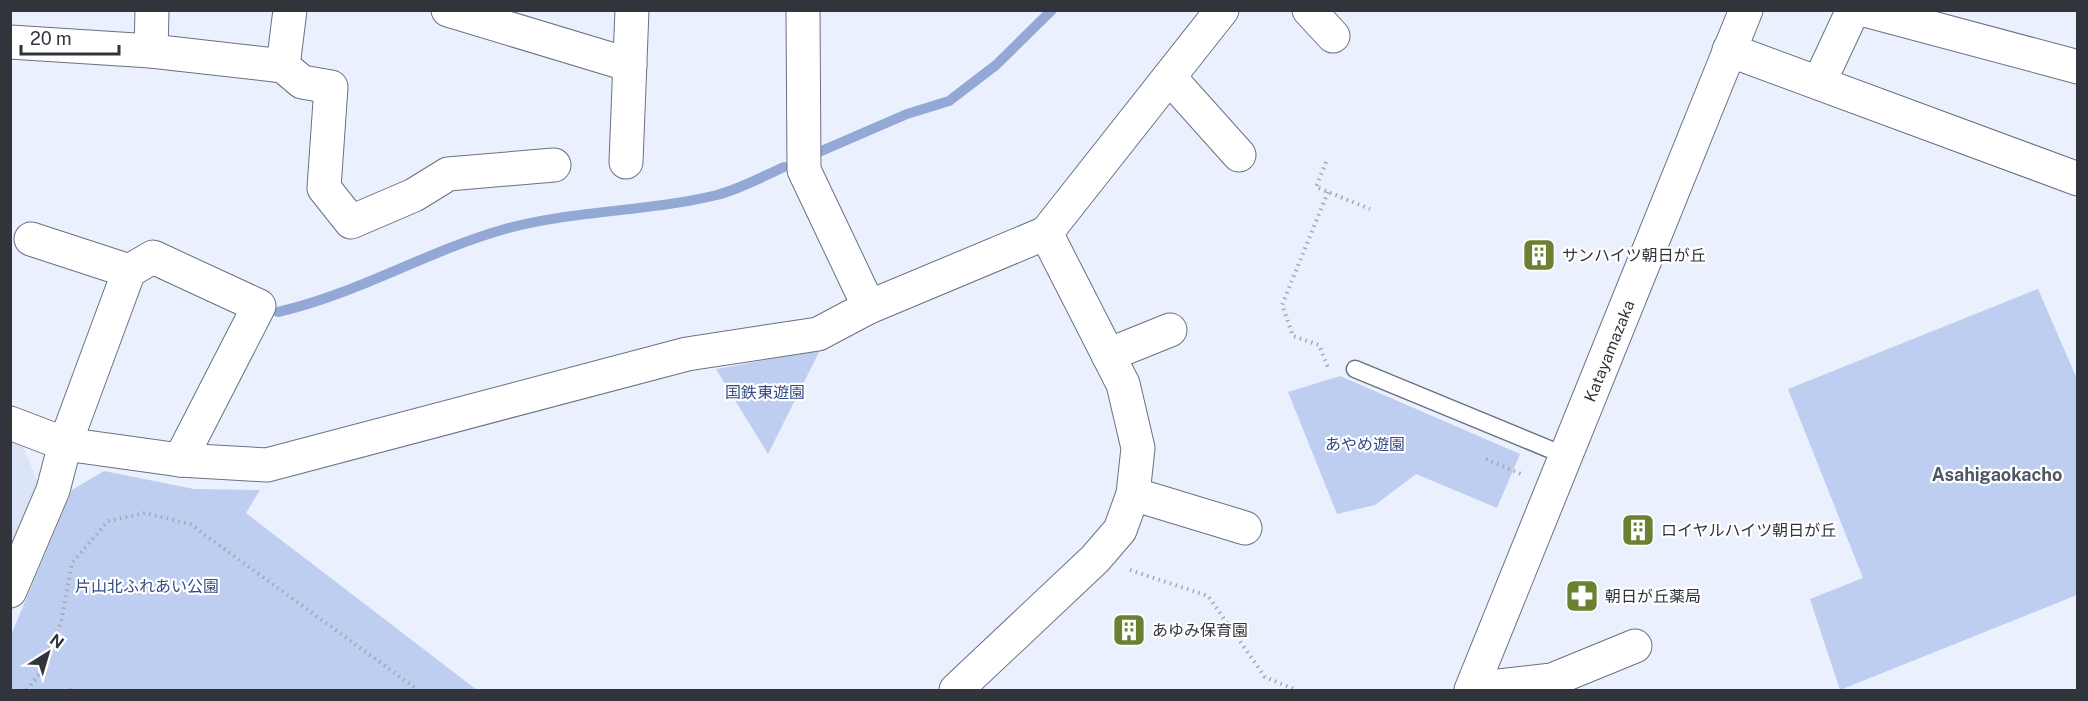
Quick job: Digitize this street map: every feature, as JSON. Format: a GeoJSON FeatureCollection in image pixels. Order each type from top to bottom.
{"type":"FeatureCollection","features":[{"type":"Feature","properties":{"kind":"street"},"geometry":{"type":"LineString","coordinates":[[151,51],[152,10]]}},
{"type":"Feature","properties":{"kind":"street"},"geometry":{"type":"LineString","coordinates":[[283,66],[290,10]]}},
{"type":"Feature","properties":{"kind":"street"},"geometry":{"type":"LineString","coordinates":[[448,10],[497,18],[630,65]]}},
{"type":"Feature","properties":{"kind":"street"},"geometry":{"type":"LineString","coordinates":[[626,162],[632,10]]}},
{"type":"Feature","properties":{"kind":"street"},"geometry":{"type":"LineString","coordinates":[[803,10],[804,170],[869,307]]}},
{"type":"Feature","properties":{"kind":"street"},"geometry":{"type":"LineString","coordinates":[[10,423],[65,444],[180,460],[267,465],[687,354],[818,334],[869,307],[1046,233],[1222,10]]}},
{"type":"Feature","properties":{"kind":"street"},"geometry":{"type":"LineString","coordinates":[[1309,10],[1333,36]]}},
{"type":"Feature","properties":{"kind":"street","name":"Katayamazaka"},"geometry":{"type":"LineString","coordinates":[[1472,690],[1746,10]]}},
{"type":"Feature","properties":{"kind":"street"},"geometry":{"type":"LineString","coordinates":[[1820,83],[1853,10]]}},
{"type":"Feature","properties":{"kind":"street"},"geometry":{"type":"LineString","coordinates":[[1865,10],[2078,67]]}},
{"type":"Feature","properties":{"kind":"street"},"geometry":{"type":"LineString","coordinates":[[10,42],[151,51],[283,66],[302,82],[331,87],[324,188],[351,222],[414,195],[448,174],[554,165]]}},
{"type":"Feature","properties":{"kind":"street"},"geometry":{"type":"LineString","coordinates":[[1729,50],[2078,179]]}},
{"type":"Feature","properties":{"kind":"street"},"geometry":{"type":"LineString","coordinates":[[1170,78],[1239,155]]}},
{"type":"Feature","properties":{"kind":"street"},"geometry":{"type":"LineString","coordinates":[[956,690],[1095,559],[1120,530],[1133,494],[1138,448],[1123,384],[1046,233]]}},
{"type":"Feature","properties":{"kind":"street"},"geometry":{"type":"LineString","coordinates":[[32,239],[129,271]]}},
{"type":"Feature","properties":{"kind":"street"},"geometry":{"type":"LineString","coordinates":[[10,591],[53,490],[65,444],[129,271],[153,258],[259,306],[180,460]]}},
{"type":"Feature","properties":{"kind":"street"},"geometry":{"type":"LineString","coordinates":[[1108,355],[1170,330]]}},
{"type":"Feature","properties":{"kind":"street"},"geometry":{"type":"LineString","coordinates":[[1133,494],[1245,528]]}},
{"type":"Feature","properties":{"kind":"street"},"geometry":{"type":"LineString","coordinates":[[1472,690],[1552,680],[1635,646]]}},
{"type":"Feature","properties":{"kind":"lane"},"geometry":{"type":"LineString","coordinates":[[1355,369],[1566,456]]}},
{"type":"Feature","properties":{"kind":"path"},"geometry":{"type":"LineString","coordinates":[[1326,162],[1316,187],[1370,210]]}},
{"type":"Feature","properties":{"kind":"path"},"geometry":{"type":"LineString","coordinates":[[1328,192],[1282,305],[1293,336],[1319,345],[1330,372]]}},
{"type":"Feature","properties":{"kind":"path"},"geometry":{"type":"LineString","coordinates":[[1486,459],[1521,474]]}},
{"type":"Feature","properties":{"kind":"path"},"geometry":{"type":"LineString","coordinates":[[27,690],[40,673],[61,622],[72,563],[108,521],[145,513],[190,524],[418,690]]}},
{"type":"Feature","properties":{"kind":"path"},"geometry":{"type":"LineString","coordinates":[[1095,559],[1208,596],[1265,677],[1296,690]]}},
{"type":"Feature","properties":{"kind":"shaded area"},"geometry":{"type":"Polygon","coordinates":[[[11,440],[22,444],[38,483],[11,547],[11,440]]]}},
{"type":"Feature","properties":{"kind":"green space"},"geometry":{"type":"Polygon","coordinates":[[[2038,289],[2077,379],[2077,595],[1840,690],[1810,599],[1863,578],[1788,389],[2038,289]]]}},
{"type":"Feature","properties":{"kind":"green space","name":"国鉄東遊園"},"geometry":{"type":"Polygon","coordinates":[[[820,350],[768,454],[716,369],[820,350]]]}},
{"type":"Feature","properties":{"kind":"green space","name":"あやめ遊園"},"geometry":{"type":"Polygon","coordinates":[[[1340,376],[1520,454],[1497,508],[1416,474],[1375,505],[1337,514],[1288,392],[1340,376]]]}},
{"type":"Feature","properties":{"kind":"green space","name":"片山北ふれあい公園"},"geometry":{"type":"Polygon","coordinates":[[[104,471],[194,489],[260,490],[246,513],[477,690],[11,690],[11,635],[72,490],[104,471]]]}},
{"type":"Feature","properties":{"kind":"waterway"},"geometry":{"type":"LineString","coordinates":[[819,152],[907,114],[949,101],[996,65],[1052,10]]}},
{"type":"Feature","properties":{"kind":"waterway"},"geometry":{"type":"LineString","coordinates":[[278,312],[336,295],[476,238],[505,229],[557,218],[691,201],[743,186],[784,167]]}},
{"type":"Feature","properties":{"kind":"place","name":"サンハイツ朝日が丘"},"geometry":{"type":"Point","coordinates":[1539,255]}},
{"type":"Feature","properties":{"kind":"place","name":"ロイヤルハイツ朝日が丘"},"geometry":{"type":"Point","coordinates":[1638,530]}},
{"type":"Feature","properties":{"kind":"place","name":"朝日が丘薬局"},"geometry":{"type":"Point","coordinates":[1582,596]}},
{"type":"Feature","properties":{"kind":"place","name":"あゆみ保育園"},"geometry":{"type":"Point","coordinates":[1129,630]}},
{"type":"Feature","properties":{"kind":"district","name":"Asahigaokacho"},"geometry":{"type":"Point","coordinates":[1997,475]}}]}
